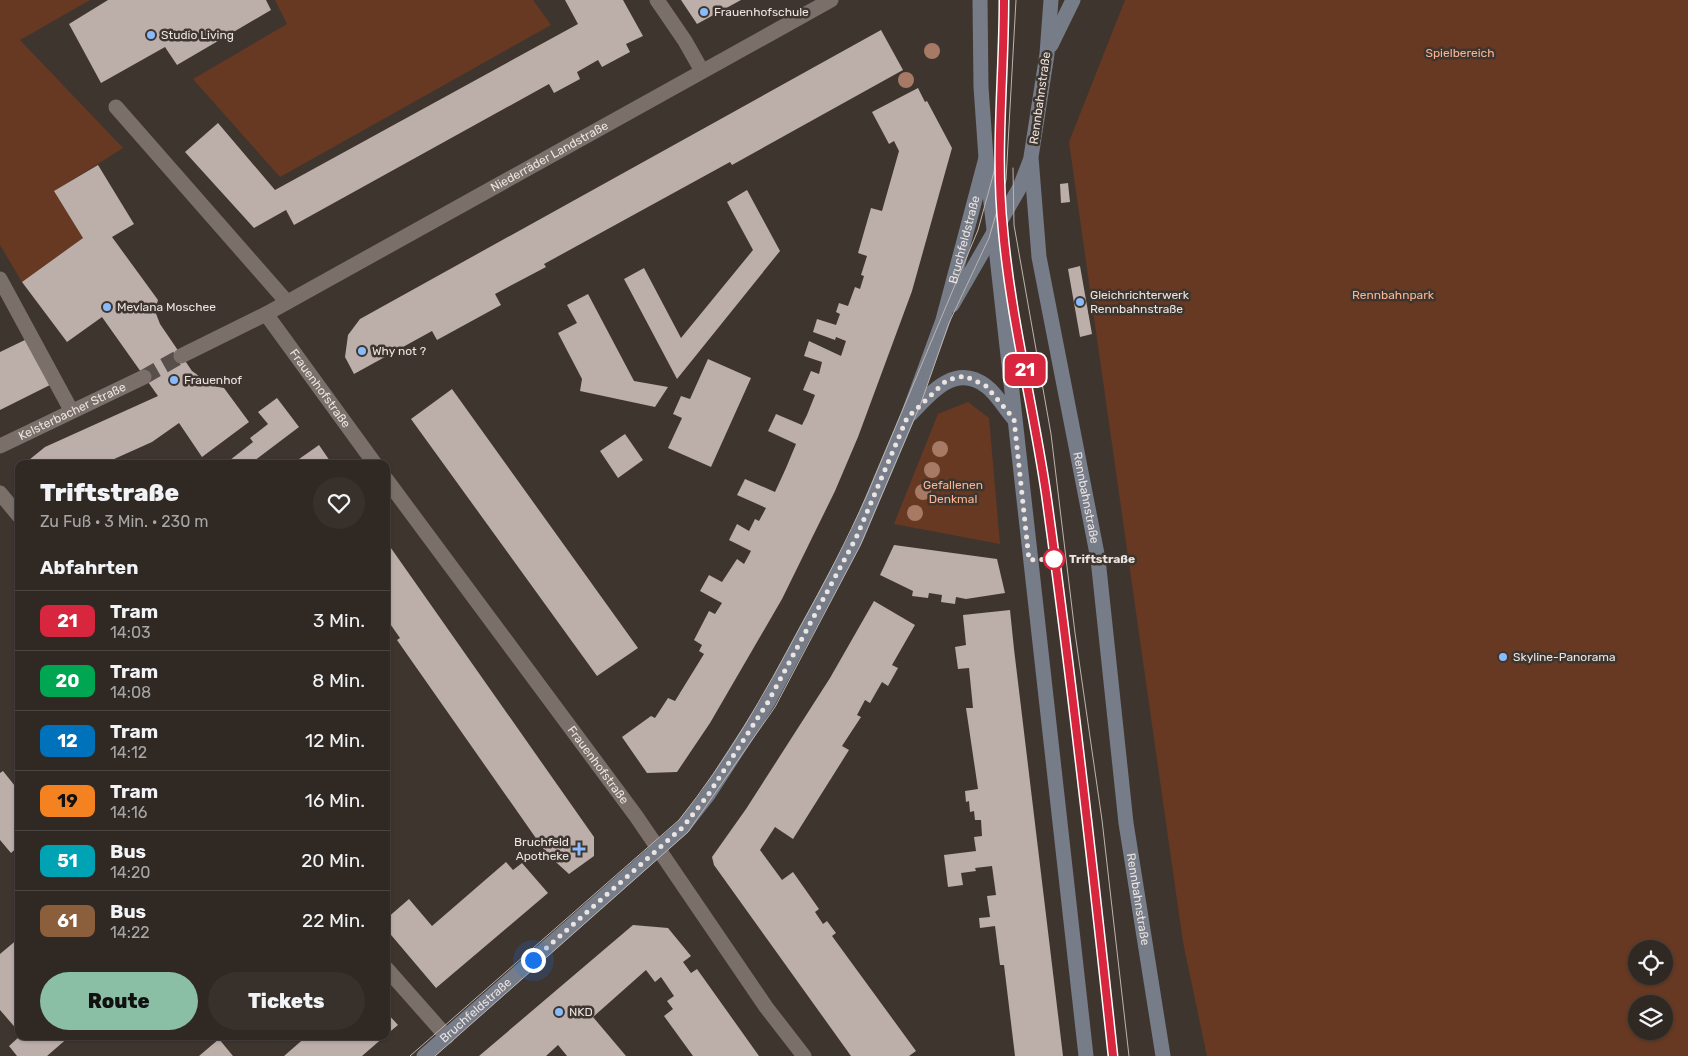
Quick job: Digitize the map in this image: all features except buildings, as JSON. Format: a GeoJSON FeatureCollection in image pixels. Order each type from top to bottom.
{"type":"FeatureCollection","features":[{"type":"Feature","properties":{"kind":"main road"},"geometry":{"type":"LineString","coordinates":[[980,0],[981,87],[986,158],[1086,1056]]}},
{"type":"Feature","properties":{"kind":"main road","name":"Rennbahnstraße"},"geometry":{"type":"LineString","coordinates":[[1051,0],[1047,54],[1031,157],[1039,257],[1098,559],[1126,823],[1163,1056]]}},
{"type":"Feature","properties":{"kind":"main road"},"geometry":{"type":"LineString","coordinates":[[1047,54],[1073,0]]}},
{"type":"Feature","properties":{"kind":"main road","name":"Bruchfeldstraße"},"geometry":{"type":"LineString","coordinates":[[943,320],[1020,188],[1031,157]]}},
{"type":"Feature","properties":{"kind":"main road","name":"Bruchfeldstraße"},"geometry":{"type":"LineString","coordinates":[[424,1056],[683,827],[708,795],[768,702],[856,538],[907,418],[943,320],[986,158]]}},
{"type":"Feature","properties":{"kind":"main road"},"geometry":{"type":"LineString","coordinates":[[907,418],[947,380],[965,376],[986,386],[1014,419]]}},
{"type":"Feature","properties":{"kind":"street"},"geometry":{"type":"LineString","coordinates":[[657,0],[685,41],[702,71]]}},
{"type":"Feature","properties":{"kind":"street","name":"Niederräder Landstraße"},"geometry":{"type":"LineString","coordinates":[[266,314],[831,0]]}},
{"type":"Feature","properties":{"kind":"street"},"geometry":{"type":"LineString","coordinates":[[116,107],[287,302]]}},
{"type":"Feature","properties":{"kind":"street"},"geometry":{"type":"LineString","coordinates":[[0,279],[71,410]]}},
{"type":"Feature","properties":{"kind":"street"},"geometry":{"type":"LineString","coordinates":[[181,356],[266,314]]}},
{"type":"Feature","properties":{"kind":"street","name":"Frauenhofstraße"},"geometry":{"type":"LineString","coordinates":[[266,314],[372,460]]}},
{"type":"Feature","properties":{"kind":"street","name":"Kelsterbacher Straße"},"geometry":{"type":"LineString","coordinates":[[0,446],[144,376]]}},
{"type":"Feature","properties":{"kind":"street","name":"Frauenhofstraße"},"geometry":{"type":"LineString","coordinates":[[390,484],[659,850],[766,1007],[804,1056]]}},
{"type":"Feature","properties":{"kind":"street"},"geometry":{"type":"LineString","coordinates":[[0,493],[15,511]]}},
{"type":"Feature","properties":{"kind":"street"},"geometry":{"type":"LineString","coordinates":[[390,973],[446,1037]]}},
{"type":"Feature","properties":{"kind":"green space"},"geometry":{"type":"Polygon","coordinates":[[[0,0],[90,0],[20,40],[123,148],[55,191],[83,238],[22,282],[0,245],[0,0]]]}},
{"type":"Feature","properties":{"kind":"green space"},"geometry":{"type":"Polygon","coordinates":[[[275,0],[533,0],[551,25],[280,177],[193,79],[287,24],[275,0]]]}},
{"type":"Feature","properties":{"kind":"green space","name":"Rennbahnpark"},"geometry":{"type":"Polygon","coordinates":[[[1125,0],[1688,0],[1688,1056],[1207,1056],[1183,942],[1069,142],[1125,0]]]}},
{"type":"Feature","properties":{"kind":"green space","name":"Gefallenen Denkmal"},"geometry":{"type":"Polygon","coordinates":[[[968,402],[989,418],[1000,544],[894,524],[938,414],[968,402]]]}},
{"type":"Feature","properties":{"kind":"tunnel"},"geometry":{"type":"LineString","coordinates":[[144,377],[181,356]]}},
{"type":"Feature","properties":{"kind":"tram line"},"geometry":{"type":"LineString","coordinates":[[1001,119],[1004,0]]}},
{"type":"Feature","properties":{"kind":"tram line","name":"21"},"geometry":{"type":"LineString","coordinates":[[1004,0],[1000,165],[1002,228],[1011,300],[1037,440],[1058,581],[1113,1056]]}},
{"type":"Feature","properties":{"kind":"tram line"},"geometry":{"type":"LineString","coordinates":[[435,1056],[688,832],[775,707],[860,546],[921,403],[949,323],[989,238],[1006,180],[1016,0]]}},
{"type":"Feature","properties":{"kind":"tram line"},"geometry":{"type":"LineString","coordinates":[[410,1056],[679,820],[729,750],[773,677],[818,595],[867,495],[978,230],[994,172],[1001,113]]}},
{"type":"Feature","properties":{"kind":"tram line"},"geometry":{"type":"LineString","coordinates":[[1013,168],[1014,225],[1051,434],[1075,633],[1102,820],[1129,1056]]}},
{"type":"Feature","properties":{"kind":"tram line"},"geometry":{"type":"LineString","coordinates":[[1002,206],[1004,242],[1013,313],[1040,455],[1055,562],[1082,774],[1113,1056]]}},
{"type":"Feature","properties":{"kind":"place","name":"Frauenhofschule"},"geometry":{"type":"Point","coordinates":[704,12]}},
{"type":"Feature","properties":{"kind":"place","name":"Studio Living"},"geometry":{"type":"Point","coordinates":[151,35]}},
{"type":"Feature","properties":{"kind":"place","name":"Gleichrichterwerk Rennbahnstraße"},"geometry":{"type":"Point","coordinates":[1080,302]}},
{"type":"Feature","properties":{"kind":"place","name":"Mevlana Moschee"},"geometry":{"type":"Point","coordinates":[107,307]}},
{"type":"Feature","properties":{"kind":"place","name":"Why not ?"},"geometry":{"type":"Point","coordinates":[362,351]}},
{"type":"Feature","properties":{"kind":"place","name":"Frauenhof"},"geometry":{"type":"Point","coordinates":[174,380]}},
{"type":"Feature","properties":{"kind":"place","name":"Triftstraße"},"geometry":{"type":"Point","coordinates":[1054,559]}},
{"type":"Feature","properties":{"kind":"place","name":"Skyline-Panorama"},"geometry":{"type":"Point","coordinates":[1503,657]}},
{"type":"Feature","properties":{"kind":"place","name":"Bruchfeld Apotheke"},"geometry":{"type":"Point","coordinates":[579,849]}},
{"type":"Feature","properties":{"kind":"place","name":"NKD"},"geometry":{"type":"Point","coordinates":[559,1012]}},
{"type":"Feature","properties":{"kind":"route"},"geometry":{"type":"LineString","coordinates":[[533,960],[659,850],[683,827],[708,795],[768,702],[856,538],[907,418],[947,380],[965,376],[986,386],[1014,419],[1029,560],[1054,559]]}},
{"type":"Feature","properties":{"kind":"park label","name":"Spielbereich"},"geometry":{"type":"Point","coordinates":[1460,53]}}]}
